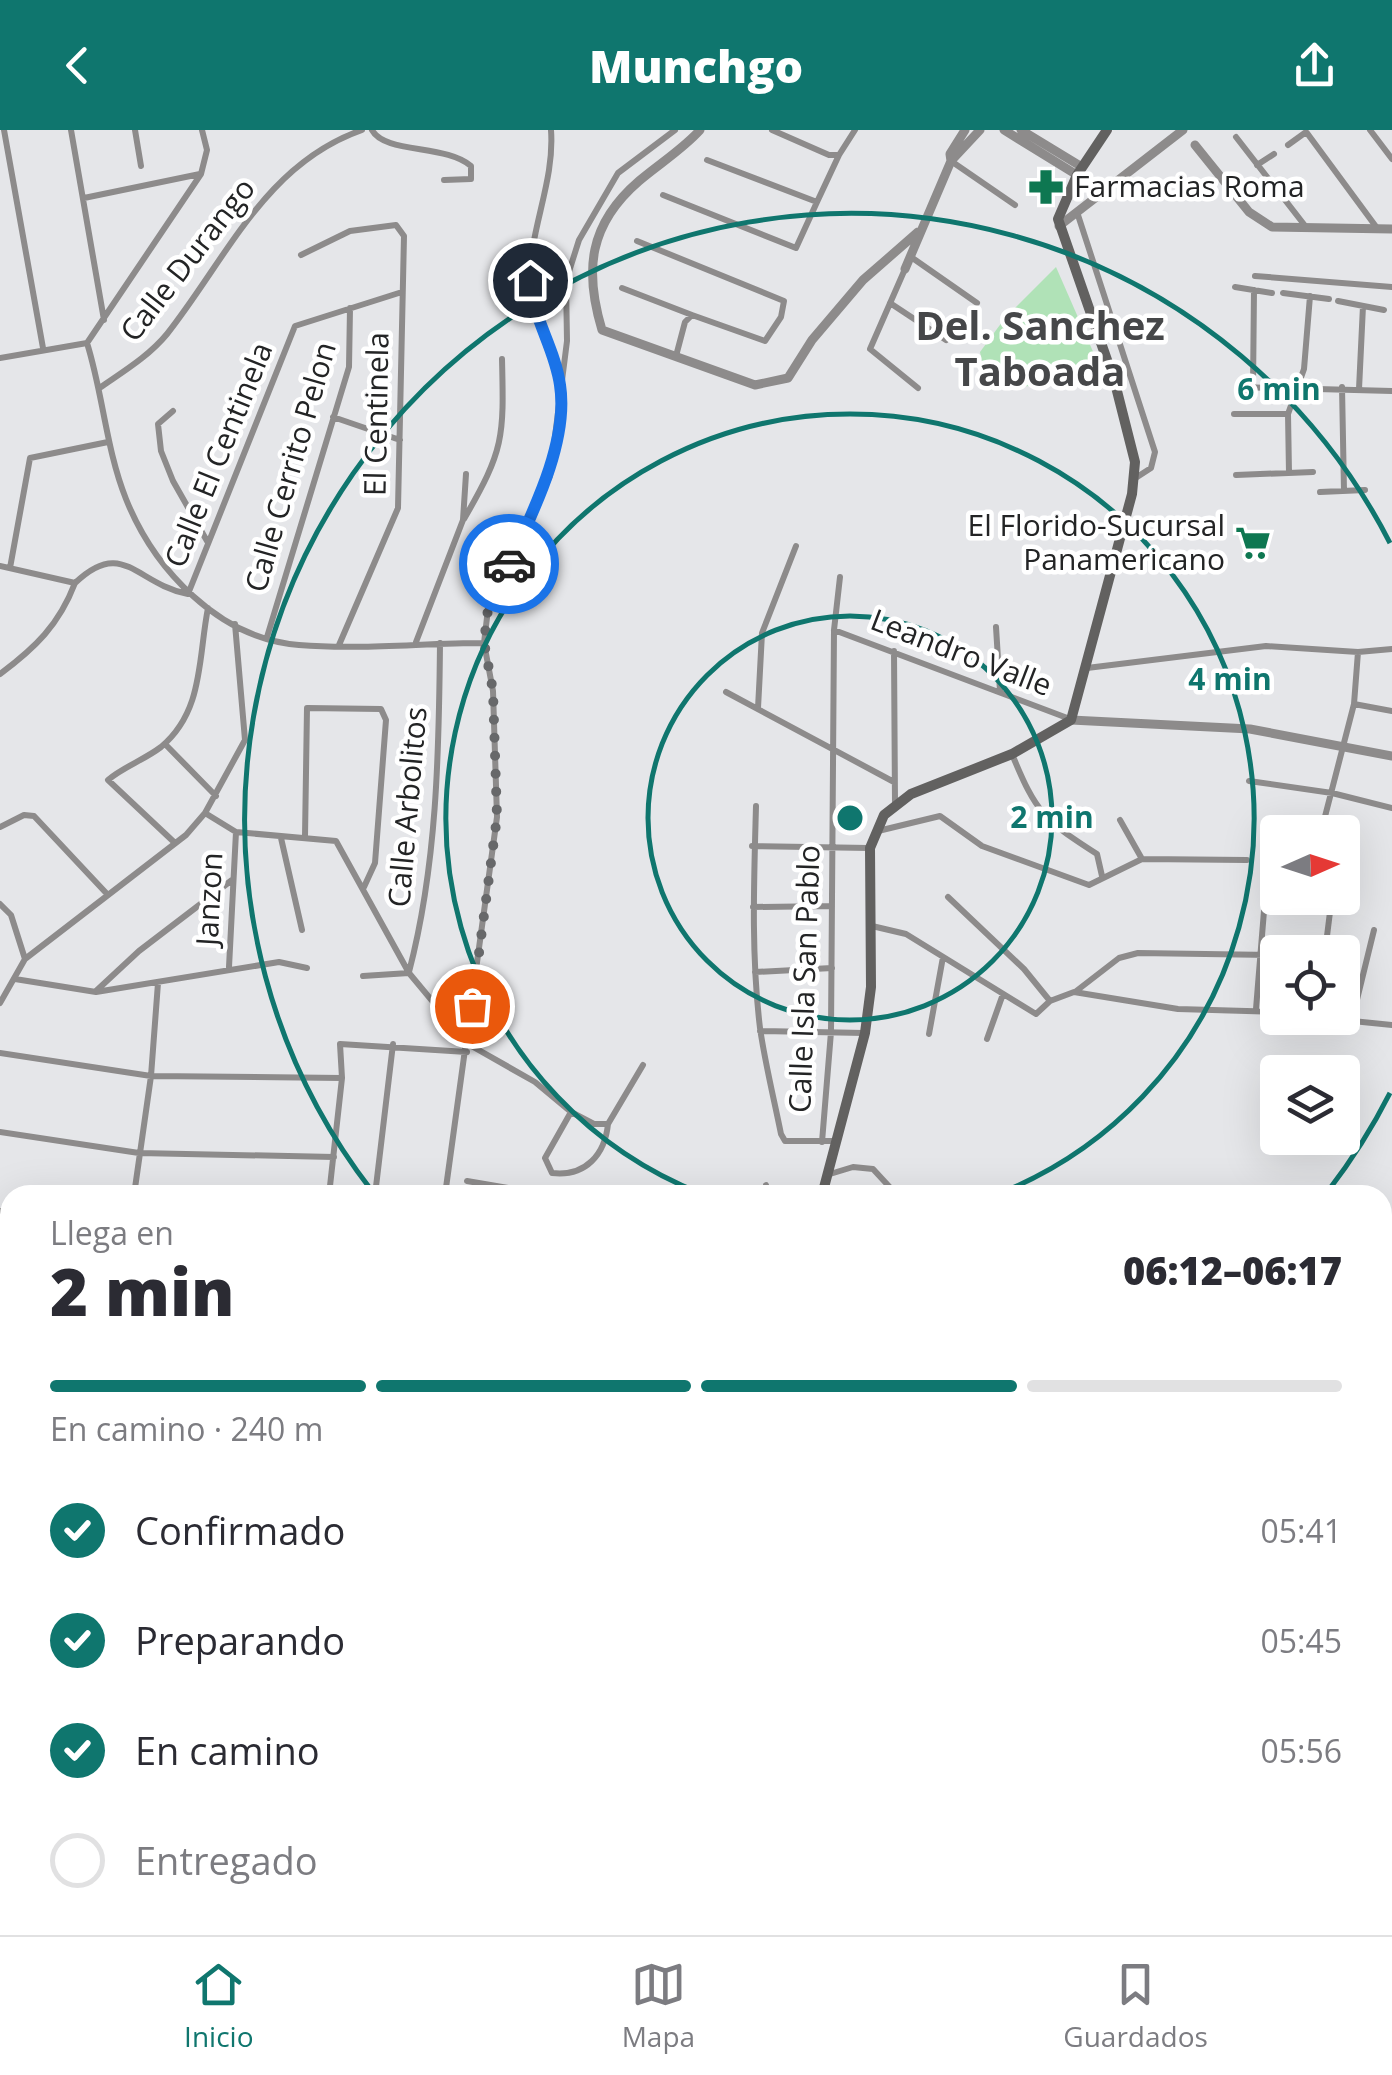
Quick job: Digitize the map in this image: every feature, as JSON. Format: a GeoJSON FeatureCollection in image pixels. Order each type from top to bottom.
{"type":"FeatureCollection","features":[{"type":"Feature","properties":{"kind":"main road"},"geometry":{"type":"LineString","coordinates":[[826,1185],[866,1033],[872,926],[870,848],[877,831],[895,803],[1012,754],[1071,720],[1087,668],[1135,462],[1115,383],[1059,226],[1058,213],[1079,171],[1107,130]]}},
{"type":"Feature","properties":{"kind":"street"},"geometry":{"type":"LineString","coordinates":[[4,130],[42,348]]}},
{"type":"Feature","properties":{"kind":"street"},"geometry":{"type":"LineString","coordinates":[[72,130],[104,320]]}},
{"type":"Feature","properties":{"kind":"street"},"geometry":{"type":"LineString","coordinates":[[135,130],[141,166]]}},
{"type":"Feature","properties":{"kind":"street"},"geometry":{"type":"LineString","coordinates":[[0,358],[88,343],[201,174],[207,150],[202,130]]}},
{"type":"Feature","properties":{"kind":"street","name":"Calle Durango"},"geometry":{"type":"LineString","coordinates":[[101,387],[138,362],[166,334],[267,191],[334,140],[362,130]]}},
{"type":"Feature","properties":{"kind":"street"},"geometry":{"type":"LineString","coordinates":[[372,130],[385,142],[445,152],[471,166],[471,180],[444,180]]}},
{"type":"Feature","properties":{"kind":"street"},"geometry":{"type":"LineString","coordinates":[[551,130],[548,187],[530,280],[533,307],[561,388]]}},
{"type":"Feature","properties":{"kind":"street"},"geometry":{"type":"LineString","coordinates":[[446,1185],[497,817],[493,691],[484,642],[488,609],[550,476],[561,388],[566,282],[579,240],[618,173],[675,130]]}},
{"type":"Feature","properties":{"kind":"street"},"geometry":{"type":"LineString","coordinates":[[700,130],[635,184],[594,240],[592,299],[602,330],[755,385],[788,378],[812,340],[863,280],[918,232]]}},
{"type":"Feature","properties":{"kind":"street"},"geometry":{"type":"LineString","coordinates":[[772,130],[829,155],[838,154]]}},
{"type":"Feature","properties":{"kind":"street"},"geometry":{"type":"LineString","coordinates":[[662,195],[796,248],[838,154],[854,130]]}},
{"type":"Feature","properties":{"kind":"street"},"geometry":{"type":"LineString","coordinates":[[965,130],[950,154],[951,161],[1016,205]]}},
{"type":"Feature","properties":{"kind":"street"},"geometry":{"type":"LineString","coordinates":[[918,388],[870,349],[951,161],[980,130]]}},
{"type":"Feature","properties":{"kind":"street"},"geometry":{"type":"LineString","coordinates":[[1004,130],[1079,171]]}},
{"type":"Feature","properties":{"kind":"street"},"geometry":{"type":"LineString","coordinates":[[1021,130],[1079,171]]}},
{"type":"Feature","properties":{"kind":"street"},"geometry":{"type":"LineString","coordinates":[[1059,226],[1182,130]]}},
{"type":"Feature","properties":{"kind":"street"},"geometry":{"type":"LineString","coordinates":[[1370,130],[1392,159]]}},
{"type":"Feature","properties":{"kind":"street"},"geometry":{"type":"LineString","coordinates":[[1288,145],[1306,131],[1378,229]]}},
{"type":"Feature","properties":{"kind":"street"},"geometry":{"type":"LineString","coordinates":[[1236,138],[1308,230]]}},
{"type":"Feature","properties":{"kind":"street"},"geometry":{"type":"LineString","coordinates":[[1196,145],[1249,212],[1272,227],[1392,229]]}},
{"type":"Feature","properties":{"kind":"street"},"geometry":{"type":"LineString","coordinates":[[1257,165],[1274,154]]}},
{"type":"Feature","properties":{"kind":"street"},"geometry":{"type":"LineString","coordinates":[[708,160],[817,202]]}},
{"type":"Feature","properties":{"kind":"street"},"geometry":{"type":"LineString","coordinates":[[84,198],[201,174]]}},
{"type":"Feature","properties":{"kind":"street"},"geometry":{"type":"LineString","coordinates":[[1077,212],[1154,452],[1151,468],[1134,479]]}},
{"type":"Feature","properties":{"kind":"street","name":"El Centinela"},"geometry":{"type":"LineString","coordinates":[[301,256],[325,240],[350,231],[396,225],[402,230],[396,519],[340,645]]}},
{"type":"Feature","properties":{"kind":"street"},"geometry":{"type":"LineString","coordinates":[[622,288],[765,341],[781,318],[784,301],[637,241]]}},
{"type":"Feature","properties":{"kind":"street"},"geometry":{"type":"LineString","coordinates":[[911,257],[977,302]]}},
{"type":"Feature","properties":{"kind":"street"},"geometry":{"type":"LineString","coordinates":[[1255,276],[1392,288]]}},
{"type":"Feature","properties":{"kind":"street"},"geometry":{"type":"LineString","coordinates":[[1234,287],[1272,293]]}},
{"type":"Feature","properties":{"kind":"street"},"geometry":{"type":"LineString","coordinates":[[1253,388],[1254,290]]}},
{"type":"Feature","properties":{"kind":"street","name":"Calle El Centinela"},"geometry":{"type":"LineString","coordinates":[[188,594],[296,326],[402,292]]}},
{"type":"Feature","properties":{"kind":"street"},"geometry":{"type":"LineString","coordinates":[[1283,293],[1384,310]]}},
{"type":"Feature","properties":{"kind":"street"},"geometry":{"type":"LineString","coordinates":[[1289,473],[1288,414],[1299,388],[1310,296]]}},
{"type":"Feature","properties":{"kind":"street"},"geometry":{"type":"LineString","coordinates":[[890,303],[946,340]]}},
{"type":"Feature","properties":{"kind":"street"},"geometry":{"type":"LineString","coordinates":[[1359,389],[1363,306]]}},
{"type":"Feature","properties":{"kind":"street","name":"Calle Cerrito Pelon"},"geometry":{"type":"LineString","coordinates":[[266,638],[352,352],[350,308]]}},
{"type":"Feature","properties":{"kind":"street"},"geometry":{"type":"LineString","coordinates":[[676,356],[684,322],[692,315]]}},
{"type":"Feature","properties":{"kind":"street"},"geometry":{"type":"LineString","coordinates":[[88,343],[101,387],[108,442],[126,501],[156,553],[188,594],[235,624],[266,638],[296,645],[484,642]]}},
{"type":"Feature","properties":{"kind":"street"},"geometry":{"type":"LineString","coordinates":[[416,642],[463,520],[496,464],[504,425],[502,359]]}},
{"type":"Feature","properties":{"kind":"street"},"geometry":{"type":"LineString","coordinates":[[1238,387],[1392,391]]}},
{"type":"Feature","properties":{"kind":"street"},"geometry":{"type":"LineString","coordinates":[[1342,387],[1344,490]]}},
{"type":"Feature","properties":{"kind":"street"},"geometry":{"type":"LineString","coordinates":[[174,411],[158,424],[161,451],[208,542]]}},
{"type":"Feature","properties":{"kind":"street"},"geometry":{"type":"LineString","coordinates":[[1234,414],[1288,414]]}},
{"type":"Feature","properties":{"kind":"street"},"geometry":{"type":"LineString","coordinates":[[333,417],[400,440]]}},
{"type":"Feature","properties":{"kind":"street"},"geometry":{"type":"LineString","coordinates":[[10,568],[30,458],[108,442]]}},
{"type":"Feature","properties":{"kind":"street"},"geometry":{"type":"LineString","coordinates":[[1236,475],[1313,472]]}},
{"type":"Feature","properties":{"kind":"street"},"geometry":{"type":"LineString","coordinates":[[463,520],[466,474]]}},
{"type":"Feature","properties":{"kind":"street"},"geometry":{"type":"LineString","coordinates":[[1320,492],[1365,490]]}},
{"type":"Feature","properties":{"kind":"street"},"geometry":{"type":"LineString","coordinates":[[758,709],[762,633],[796,546]]}},
{"type":"Feature","properties":{"kind":"street"},"geometry":{"type":"LineString","coordinates":[[0,674],[46,636],[75,583],[100,562],[114,561],[165,588],[188,594]]}},
{"type":"Feature","properties":{"kind":"street"},"geometry":{"type":"LineString","coordinates":[[0,566],[75,583]]}},
{"type":"Feature","properties":{"kind":"street","name":"Calle Isla San Pablo"},"geometry":{"type":"LineString","coordinates":[[822,1142],[831,1032],[834,630],[840,577]]}},
{"type":"Feature","properties":{"kind":"street"},"geometry":{"type":"LineString","coordinates":[[175,843],[108,782],[109,777],[136,766],[164,744],[192,703],[202,671],[208,608]]}},
{"type":"Feature","properties":{"kind":"street"},"geometry":{"type":"LineString","coordinates":[[0,1003],[26,959],[175,843],[216,796],[245,740],[235,624]]}},
{"type":"Feature","properties":{"kind":"street"},"geometry":{"type":"LineString","coordinates":[[996,627],[1000,691]]}},
{"type":"Feature","properties":{"kind":"street","name":"Leandro Valle"},"geometry":{"type":"LineString","coordinates":[[834,630],[1071,720]]}},
{"type":"Feature","properties":{"kind":"street","name":"Calle Arbolitos"},"geometry":{"type":"LineString","coordinates":[[409,973],[420,932],[439,767],[440,643]]}},
{"type":"Feature","properties":{"kind":"street"},"geometry":{"type":"LineString","coordinates":[[1087,668],[1266,646],[1358,652],[1392,649]]}},
{"type":"Feature","properties":{"kind":"street"},"geometry":{"type":"LineString","coordinates":[[894,651],[895,803]]}},
{"type":"Feature","properties":{"kind":"street"},"geometry":{"type":"LineString","coordinates":[[1326,815],[1354,704],[1358,652]]}},
{"type":"Feature","properties":{"kind":"street"},"geometry":{"type":"LineString","coordinates":[[726,692],[894,782]]}},
{"type":"Feature","properties":{"kind":"street"},"geometry":{"type":"LineString","coordinates":[[1354,704],[1392,712]]}},
{"type":"Feature","properties":{"kind":"street"},"geometry":{"type":"LineString","coordinates":[[305,837],[307,708],[385,712],[375,863],[364,888]]}},
{"type":"Feature","properties":{"kind":"street"},"geometry":{"type":"LineString","coordinates":[[1071,720],[1250,729],[1392,756]]}},
{"type":"Feature","properties":{"kind":"street"},"geometry":{"type":"LineString","coordinates":[[164,744],[216,796]]}},
{"type":"Feature","properties":{"kind":"street"},"geometry":{"type":"LineString","coordinates":[[1012,754],[1032,802],[1048,822],[1097,854],[1102,876]]}},
{"type":"Feature","properties":{"kind":"street"},"geometry":{"type":"LineString","coordinates":[[1248,781],[1332,793],[1392,808]]}},
{"type":"Feature","properties":{"kind":"street"},"geometry":{"type":"LineString","coordinates":[[756,806],[752,846],[760,1031],[785,1140],[838,1140]]}},
{"type":"Feature","properties":{"kind":"street","name":"Calle Arbolitos"},"geometry":{"type":"LineString","coordinates":[[205,813],[236,832],[336,841],[409,973],[467,1048]]}},
{"type":"Feature","properties":{"kind":"street"},"geometry":{"type":"LineString","coordinates":[[0,828],[24,815],[34,816],[108,895]]}},
{"type":"Feature","properties":{"kind":"street"},"geometry":{"type":"LineString","coordinates":[[877,831],[940,816],[982,846],[1089,885],[1142,859],[1247,860]]}},
{"type":"Feature","properties":{"kind":"street"},"geometry":{"type":"LineString","coordinates":[[1120,820],[1142,859]]}},
{"type":"Feature","properties":{"kind":"street","name":"Janzon"},"geometry":{"type":"LineString","coordinates":[[229,967],[236,832]]}},
{"type":"Feature","properties":{"kind":"street"},"geometry":{"type":"LineString","coordinates":[[280,838],[302,930]]}},
{"type":"Feature","properties":{"kind":"street"},"geometry":{"type":"LineString","coordinates":[[752,846],[870,848]]}},
{"type":"Feature","properties":{"kind":"street"},"geometry":{"type":"LineString","coordinates":[[96,992],[139,951],[232,880]]}},
{"type":"Feature","properties":{"kind":"street"},"geometry":{"type":"LineString","coordinates":[[948,897],[1024,969],[1050,1000]]}},
{"type":"Feature","properties":{"kind":"street"},"geometry":{"type":"LineString","coordinates":[[0,904],[11,915],[26,959]]}},
{"type":"Feature","properties":{"kind":"street"},"geometry":{"type":"LineString","coordinates":[[754,907],[832,906]]}},
{"type":"Feature","properties":{"kind":"street"},"geometry":{"type":"LineString","coordinates":[[872,926],[906,934],[1036,1014],[1050,1000],[1074,992],[1119,958],[1138,953],[1260,957]]}},
{"type":"Feature","properties":{"kind":"street"},"geometry":{"type":"LineString","coordinates":[[1360,987],[1374,930]]}},
{"type":"Feature","properties":{"kind":"street"},"geometry":{"type":"LineString","coordinates":[[930,1034],[943,957]]}},
{"type":"Feature","properties":{"kind":"street"},"geometry":{"type":"LineString","coordinates":[[15,978],[96,992],[158,984],[229,967],[279,962],[307,968]]}},
{"type":"Feature","properties":{"kind":"street"},"geometry":{"type":"LineString","coordinates":[[755,972],[832,968]]}},
{"type":"Feature","properties":{"kind":"street"},"geometry":{"type":"LineString","coordinates":[[362,976],[409,973]]}},
{"type":"Feature","properties":{"kind":"street"},"geometry":{"type":"LineString","coordinates":[[1256,1009],[1260,979]]}},
{"type":"Feature","properties":{"kind":"street"},"geometry":{"type":"LineString","coordinates":[[135,1185],[151,1076],[158,984]]}},
{"type":"Feature","properties":{"kind":"street"},"geometry":{"type":"LineString","coordinates":[[1074,992],[1178,1009],[1260,1010]]}},
{"type":"Feature","properties":{"kind":"street"},"geometry":{"type":"LineString","coordinates":[[987,1039],[1003,994]]}},
{"type":"Feature","properties":{"kind":"street"},"geometry":{"type":"LineString","coordinates":[[1360,1020],[1391,1022]]}},
{"type":"Feature","properties":{"kind":"street"},"geometry":{"type":"LineString","coordinates":[[760,1031],[866,1033]]}},
{"type":"Feature","properties":{"kind":"street"},"geometry":{"type":"LineString","coordinates":[[376,1185],[393,1044]]}},
{"type":"Feature","properties":{"kind":"street"},"geometry":{"type":"LineString","coordinates":[[330,1185],[342,1078],[340,1046],[467,1048],[535,1082],[571,1112],[594,1124],[608,1124]]}},
{"type":"Feature","properties":{"kind":"street"},"geometry":{"type":"LineString","coordinates":[[0,1052],[151,1076],[342,1078]]}},
{"type":"Feature","properties":{"kind":"street"},"geometry":{"type":"LineString","coordinates":[[571,1112],[545,1158],[552,1173],[591,1164],[606,1144],[608,1124],[643,1065]]}},
{"type":"Feature","properties":{"kind":"street"},"geometry":{"type":"LineString","coordinates":[[0,1132],[140,1153],[334,1157]]}},
{"type":"Feature","properties":{"kind":"street"},"geometry":{"type":"LineString","coordinates":[[830,1174],[853,1167],[873,1168],[888,1185]]}},
{"type":"Feature","properties":{"kind":"street"},"geometry":{"type":"LineString","coordinates":[[467,1180],[494,1185]]}},
{"type":"Feature","properties":{"kind":"green space"},"geometry":{"type":"Polygon","coordinates":[[[1056,267],[1105,379],[988,390],[980,352],[1005,318],[1056,267]]]}},
{"type":"Feature","properties":{"kind":"way so far"},"geometry":{"type":"LineString","coordinates":[[472,1006],[497,817],[493,691],[484,642],[488,609],[509,564]]}},
{"type":"Feature","properties":{"kind":"place","name":"Farmacias Roma"},"geometry":{"type":"Point","coordinates":[1046,187]}},
{"type":"Feature","properties":{"kind":"place","name":"El Florido-Sucursal Panamericano"},"geometry":{"type":"Point","coordinates":[1253,543]}},
{"type":"Feature","properties":{"kind":"district","name":"Del. Sanchez Taboada"},"geometry":{"type":"Point","coordinates":[1040,349]}},
{"type":"Feature","properties":{"kind":"route"},"geometry":{"type":"LineString","coordinates":[[509,564],[550,476],[561,388],[550,346],[533,307],[530,280]]}}]}
